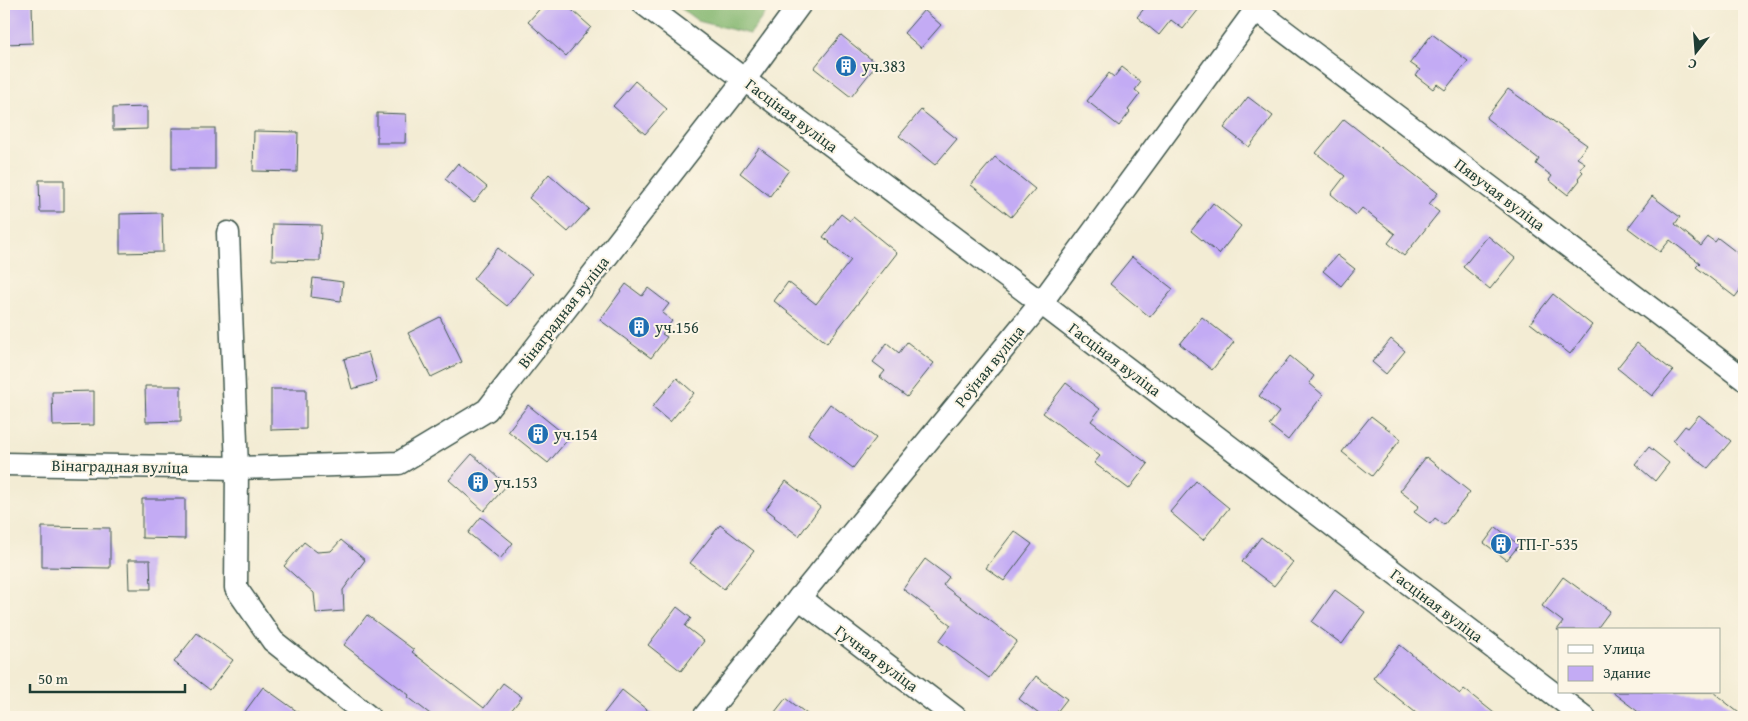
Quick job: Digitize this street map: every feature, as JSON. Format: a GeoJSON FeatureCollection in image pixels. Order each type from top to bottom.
{"type":"FeatureCollection","features":[{"type":"Feature","properties":{"kind":"street","name":"Гасціная вуліца"},"geometry":{"type":"LineString","coordinates":[[644,4],[1041,303],[1584,717]]}},
{"type":"Feature","properties":{"kind":"street","name":"Вінаградная вуліца"},"geometry":{"type":"LineString","coordinates":[[4,464],[236,468],[399,463],[487,410],[800,4]]}},
{"type":"Feature","properties":{"kind":"street","name":"Роўная вуліца"},"geometry":{"type":"LineString","coordinates":[[704,717],[1041,303],[1258,7]]}},
{"type":"Feature","properties":{"kind":"street","name":"Пявучая вуліца"},"geometry":{"type":"LineString","coordinates":[[1258,7],[1744,379]]}},
{"type":"Feature","properties":{"kind":"street"},"geometry":{"type":"LineString","coordinates":[[228,233],[236,468],[236,588],[273,641],[368,717]]}},
{"type":"Feature","properties":{"kind":"street","name":"Гучная вуліца"},"geometry":{"type":"LineString","coordinates":[[799,598],[955,717]]}},
{"type":"Feature","properties":{"kind":"green space"},"geometry":{"type":"Polygon","coordinates":[[[675,4],[772,4],[750,34],[698,21],[675,4]]]}},
{"type":"Feature","properties":{"kind":"building"},"geometry":{"type":"Polygon","coordinates":[[[6,4],[32,4],[33,43],[4,44],[6,4]]]}},
{"type":"Feature","properties":{"kind":"building"},"geometry":{"type":"Polygon","coordinates":[[[544,4],[565,4],[591,27],[566,56],[528,22],[544,4]]]}},
{"type":"Feature","properties":{"kind":"building"},"geometry":{"type":"Polygon","coordinates":[[[1148,4],[1203,4],[1183,29],[1171,20],[1159,35],[1137,17],[1148,4]]]}},
{"type":"Feature","properties":{"kind":"building"},"geometry":{"type":"Polygon","coordinates":[[[924,10],[941,25],[921,48],[904,33],[924,10]]]}},
{"type":"Feature","properties":{"kind":"building"},"geometry":{"type":"Polygon","coordinates":[[[1432,34],[1468,61],[1445,90],[1437,84],[1433,89],[1416,76],[1420,70],[1410,63],[1432,34]]]}},
{"type":"Feature","properties":{"kind":"building","name":"уч.383"},"geometry":{"type":"Polygon","coordinates":[[[841,35],[877,64],[851,97],[814,68],[841,35]]]}},
{"type":"Feature","properties":{"kind":"building"},"geometry":{"type":"Polygon","coordinates":[[[1122,67],[1141,82],[1135,90],[1140,94],[1128,110],[1130,112],[1119,126],[1087,101],[1109,73],[1114,77],[1122,67]]]}},
{"type":"Feature","properties":{"kind":"building"},"geometry":{"type":"Polygon","coordinates":[[[635,81],[667,109],[645,134],[613,106],[635,81]]]}},
{"type":"Feature","properties":{"kind":"building"},"geometry":{"type":"Polygon","coordinates":[[[1508,89],[1587,145],[1577,158],[1585,163],[1580,169],[1583,172],[1578,178],[1580,180],[1568,195],[1549,180],[1552,176],[1536,164],[1539,159],[1486,118],[1508,89]]]}},
{"type":"Feature","properties":{"kind":"building"},"geometry":{"type":"Polygon","coordinates":[[[1248,97],[1273,116],[1249,147],[1224,128],[1248,97]]]}},
{"type":"Feature","properties":{"kind":"building"},"geometry":{"type":"Polygon","coordinates":[[[147,107],[147,129],[113,130],[113,108],[147,107]]]}},
{"type":"Feature","properties":{"kind":"building"},"geometry":{"type":"Polygon","coordinates":[[[921,110],[957,139],[935,165],[899,136],[921,110]]]}},
{"type":"Feature","properties":{"kind":"building"},"geometry":{"type":"Polygon","coordinates":[[[377,113],[406,114],[405,143],[377,143],[377,113]]]}},
{"type":"Feature","properties":{"kind":"building"},"geometry":{"type":"Polygon","coordinates":[[[1344,119],[1438,193],[1429,204],[1439,212],[1404,256],[1388,243],[1395,234],[1362,208],[1356,215],[1331,194],[1345,176],[1316,153],[1344,119]]]}},
{"type":"Feature","properties":{"kind":"building"},"geometry":{"type":"Polygon","coordinates":[[[172,128],[215,128],[215,169],[172,169],[172,128]]]}},
{"type":"Feature","properties":{"kind":"building"},"geometry":{"type":"Polygon","coordinates":[[[254,131],[298,132],[297,172],[253,171],[254,131]]]}},
{"type":"Feature","properties":{"kind":"building"},"geometry":{"type":"Polygon","coordinates":[[[759,148],[789,170],[770,196],[740,173],[759,148]]]}},
{"type":"Feature","properties":{"kind":"building"},"geometry":{"type":"Polygon","coordinates":[[[995,157],[1035,189],[1011,217],[971,185],[995,157]]]}},
{"type":"Feature","properties":{"kind":"building"},"geometry":{"type":"Polygon","coordinates":[[[458,163],[487,187],[474,203],[445,179],[458,163]]]}},
{"type":"Feature","properties":{"kind":"building"},"geometry":{"type":"Polygon","coordinates":[[[549,174],[589,209],[568,232],[529,198],[549,174]]]}},
{"type":"Feature","properties":{"kind":"building"},"geometry":{"type":"Polygon","coordinates":[[[39,180],[64,180],[64,212],[40,212],[39,180]]]}},
{"type":"Feature","properties":{"kind":"building"},"geometry":{"type":"Polygon","coordinates":[[[1652,196],[1680,217],[1675,224],[1701,246],[1708,237],[1715,242],[1718,238],[1744,258],[1744,285],[1735,297],[1696,267],[1700,263],[1670,240],[1660,252],[1628,228],[1652,196]]]}},
{"type":"Feature","properties":{"kind":"building"},"geometry":{"type":"Polygon","coordinates":[[[1213,203],[1241,226],[1219,254],[1191,231],[1213,203]]]}},
{"type":"Feature","properties":{"kind":"building"},"geometry":{"type":"Polygon","coordinates":[[[162,213],[163,252],[120,253],[120,214],[162,213]]]}},
{"type":"Feature","properties":{"kind":"building"},"geometry":{"type":"Polygon","coordinates":[[[841,214],[850,221],[853,217],[897,253],[827,343],[774,301],[788,282],[816,304],[851,260],[823,237],[841,214]]]}},
{"type":"Feature","properties":{"kind":"building"},"geometry":{"type":"Polygon","coordinates":[[[273,224],[321,225],[320,261],[272,260],[273,224]]]}},
{"type":"Feature","properties":{"kind":"building"},"geometry":{"type":"Polygon","coordinates":[[[1488,236],[1515,258],[1490,289],[1463,267],[1488,236]]]}},
{"type":"Feature","properties":{"kind":"building"},"geometry":{"type":"Polygon","coordinates":[[[498,248],[532,274],[507,306],[473,279],[498,248]]]}},
{"type":"Feature","properties":{"kind":"building"},"geometry":{"type":"Polygon","coordinates":[[[1337,255],[1355,269],[1341,286],[1323,271],[1337,255]]]}},
{"type":"Feature","properties":{"kind":"building"},"geometry":{"type":"Polygon","coordinates":[[[1132,257],[1173,289],[1150,317],[1110,284],[1132,257]]]}},
{"type":"Feature","properties":{"kind":"building"},"geometry":{"type":"Polygon","coordinates":[[[313,278],[343,282],[341,301],[311,297],[313,278]]]}},
{"type":"Feature","properties":{"kind":"building","name":"уч.156"},"geometry":{"type":"Polygon","coordinates":[[[626,284],[642,296],[648,288],[669,304],[662,313],[672,321],[662,334],[667,337],[651,358],[600,320],[626,284]]]}},
{"type":"Feature","properties":{"kind":"building"},"geometry":{"type":"Polygon","coordinates":[[[1553,294],[1592,325],[1570,354],[1530,323],[1553,294]]]}},
{"type":"Feature","properties":{"kind":"building"},"geometry":{"type":"Polygon","coordinates":[[[440,317],[462,362],[431,377],[408,333],[440,317]]]}},
{"type":"Feature","properties":{"kind":"building"},"geometry":{"type":"Polygon","coordinates":[[[1202,317],[1234,342],[1212,370],[1180,344],[1202,317]]]}},
{"type":"Feature","properties":{"kind":"building"},"geometry":{"type":"Polygon","coordinates":[[[1391,339],[1405,351],[1386,374],[1372,362],[1391,339]]]}},
{"type":"Feature","properties":{"kind":"building"},"geometry":{"type":"Polygon","coordinates":[[[907,342],[934,363],[907,397],[880,377],[885,371],[873,362],[887,343],[899,353],[907,342]]]}},
{"type":"Feature","properties":{"kind":"building"},"geometry":{"type":"Polygon","coordinates":[[[1637,343],[1673,371],[1652,396],[1617,368],[1637,343]]]}},
{"type":"Feature","properties":{"kind":"building"},"geometry":{"type":"Polygon","coordinates":[[[368,352],[377,382],[352,389],[344,359],[368,352]]]}},
{"type":"Feature","properties":{"kind":"building"},"geometry":{"type":"Polygon","coordinates":[[[1290,356],[1314,376],[1309,383],[1323,395],[1288,440],[1269,425],[1279,412],[1259,396],[1290,356]]]}},
{"type":"Feature","properties":{"kind":"building"},"geometry":{"type":"Polygon","coordinates":[[[677,378],[694,393],[670,422],[652,407],[677,378]]]}},
{"type":"Feature","properties":{"kind":"building"},"geometry":{"type":"Polygon","coordinates":[[[1066,383],[1100,409],[1091,421],[1148,464],[1129,489],[1094,463],[1100,456],[1043,413],[1066,383]]]}},
{"type":"Feature","properties":{"kind":"building"},"geometry":{"type":"Polygon","coordinates":[[[145,386],[181,386],[181,421],[146,422],[145,386]]]}},
{"type":"Feature","properties":{"kind":"building"},"geometry":{"type":"Polygon","coordinates":[[[271,389],[306,389],[306,429],[271,430],[271,389]]]}},
{"type":"Feature","properties":{"kind":"building"},"geometry":{"type":"Polygon","coordinates":[[[94,391],[94,425],[53,426],[52,392],[94,391]]]}},
{"type":"Feature","properties":{"kind":"building"},"geometry":{"type":"Polygon","coordinates":[[[830,404],[876,438],[853,468],[808,434],[830,404]]]}},
{"type":"Feature","properties":{"kind":"building","name":"уч.154"},"geometry":{"type":"Polygon","coordinates":[[[528,405],[569,438],[548,463],[508,431],[528,405]]]}},
{"type":"Feature","properties":{"kind":"building"},"geometry":{"type":"Polygon","coordinates":[[[1699,415],[1731,441],[1708,468],[1673,441],[1685,426],[1688,428],[1699,415]]]}},
{"type":"Feature","properties":{"kind":"building"},"geometry":{"type":"Polygon","coordinates":[[[1371,416],[1401,439],[1372,476],[1342,452],[1371,416]]]}},
{"type":"Feature","properties":{"kind":"building"},"geometry":{"type":"Polygon","coordinates":[[[1649,447],[1669,463],[1655,481],[1635,464],[1649,447]]]}},
{"type":"Feature","properties":{"kind":"building","name":"уч.153"},"geometry":{"type":"Polygon","coordinates":[[[472,454],[507,485],[484,511],[449,480],[472,454]]]}},
{"type":"Feature","properties":{"kind":"building"},"geometry":{"type":"Polygon","coordinates":[[[1426,457],[1470,492],[1444,525],[1435,518],[1430,524],[1414,512],[1419,506],[1400,491],[1426,457]]]}},
{"type":"Feature","properties":{"kind":"building"},"geometry":{"type":"Polygon","coordinates":[[[786,481],[820,507],[799,536],[766,509],[786,481]]]}},
{"type":"Feature","properties":{"kind":"building"},"geometry":{"type":"Polygon","coordinates":[[[1196,481],[1229,508],[1203,540],[1170,512],[1196,481]]]}},
{"type":"Feature","properties":{"kind":"building"},"geometry":{"type":"Polygon","coordinates":[[[142,499],[185,499],[185,539],[142,538],[142,499]]]}},
{"type":"Feature","properties":{"kind":"building"},"geometry":{"type":"Polygon","coordinates":[[[481,517],[513,543],[500,559],[468,533],[481,517]]]}},
{"type":"Feature","properties":{"kind":"building"},"geometry":{"type":"Polygon","coordinates":[[[720,525],[754,551],[724,589],[690,563],[720,525]]]}},
{"type":"Feature","properties":{"kind":"building"},"geometry":{"type":"Polygon","coordinates":[[[42,527],[110,528],[110,568],[42,567],[42,527]]]}},
{"type":"Feature","properties":{"kind":"building","name":"ТП-Г-535"},"geometry":{"type":"Polygon","coordinates":[[[1496,527],[1519,545],[1507,560],[1484,543],[1496,527]]]}},
{"type":"Feature","properties":{"kind":"building"},"geometry":{"type":"Polygon","coordinates":[[[1014,531],[1032,544],[1004,581],[986,568],[1014,531]]]}},
{"type":"Feature","properties":{"kind":"building"},"geometry":{"type":"Polygon","coordinates":[[[1261,537],[1293,562],[1274,586],[1242,562],[1261,537]]]}},
{"type":"Feature","properties":{"kind":"building"},"geometry":{"type":"Polygon","coordinates":[[[341,540],[365,560],[343,590],[344,611],[316,613],[314,593],[284,566],[304,542],[317,552],[331,551],[341,540]]]}},
{"type":"Feature","properties":{"kind":"building"},"geometry":{"type":"Polygon","coordinates":[[[925,559],[949,577],[943,585],[1017,641],[989,678],[939,641],[951,625],[903,589],[925,559]]]}},
{"type":"Feature","properties":{"kind":"building"},"geometry":{"type":"Polygon","coordinates":[[[128,560],[150,560],[151,589],[129,589],[128,560]]]}},
{"type":"Feature","properties":{"kind":"building"},"geometry":{"type":"Polygon","coordinates":[[[1563,577],[1610,611],[1597,628],[1558,628],[1563,622],[1542,606],[1563,577]]]}},
{"type":"Feature","properties":{"kind":"building"},"geometry":{"type":"Polygon","coordinates":[[[1335,590],[1365,612],[1342,644],[1312,622],[1335,590]]]}},
{"type":"Feature","properties":{"kind":"building"},"geometry":{"type":"Polygon","coordinates":[[[677,607],[691,618],[685,626],[704,641],[681,671],[648,645],[677,607]]]}},
{"type":"Feature","properties":{"kind":"building"},"geometry":{"type":"Polygon","coordinates":[[[367,615],[414,650],[412,652],[484,708],[503,683],[522,697],[506,717],[434,717],[408,697],[409,695],[344,645],[367,615]]]}},
{"type":"Feature","properties":{"kind":"building"},"geometry":{"type":"Polygon","coordinates":[[[197,633],[233,660],[210,690],[174,662],[197,633]]]}},
{"type":"Feature","properties":{"kind":"building"},"geometry":{"type":"Polygon","coordinates":[[[1400,645],[1460,694],[1464,689],[1499,717],[1421,717],[1373,678],[1400,645]]]}},
{"type":"Feature","properties":{"kind":"building"},"geometry":{"type":"Polygon","coordinates":[[[1036,676],[1067,699],[1053,717],[1043,717],[1019,699],[1036,676]]]}},
{"type":"Feature","properties":{"kind":"building"},"geometry":{"type":"Polygon","coordinates":[[[263,687],[305,717],[241,717],[263,687]]]}},
{"type":"Feature","properties":{"kind":"building"},"geometry":{"type":"Polygon","coordinates":[[[622,690],[656,717],[601,717],[622,690]]]}},
{"type":"Feature","properties":{"kind":"building"},"geometry":{"type":"Polygon","coordinates":[[[1615,694],[1715,694],[1744,717],[1645,717],[1615,694]]]}},
{"type":"Feature","properties":{"kind":"building"},"geometry":{"type":"Polygon","coordinates":[[[786,698],[811,717],[771,717],[786,698]]]}},
{"type":"Feature","properties":{"kind":"place","name":"уч.383"},"geometry":{"type":"Point","coordinates":[846,66]}},
{"type":"Feature","properties":{"kind":"place","name":"уч.156"},"geometry":{"type":"Point","coordinates":[639,327]}},
{"type":"Feature","properties":{"kind":"place","name":"уч.154"},"geometry":{"type":"Point","coordinates":[538,434]}},
{"type":"Feature","properties":{"kind":"place","name":"уч.153"},"geometry":{"type":"Point","coordinates":[478,482]}},
{"type":"Feature","properties":{"kind":"place","name":"ТП-Г-535"},"geometry":{"type":"Point","coordinates":[1501,544]}}]}
